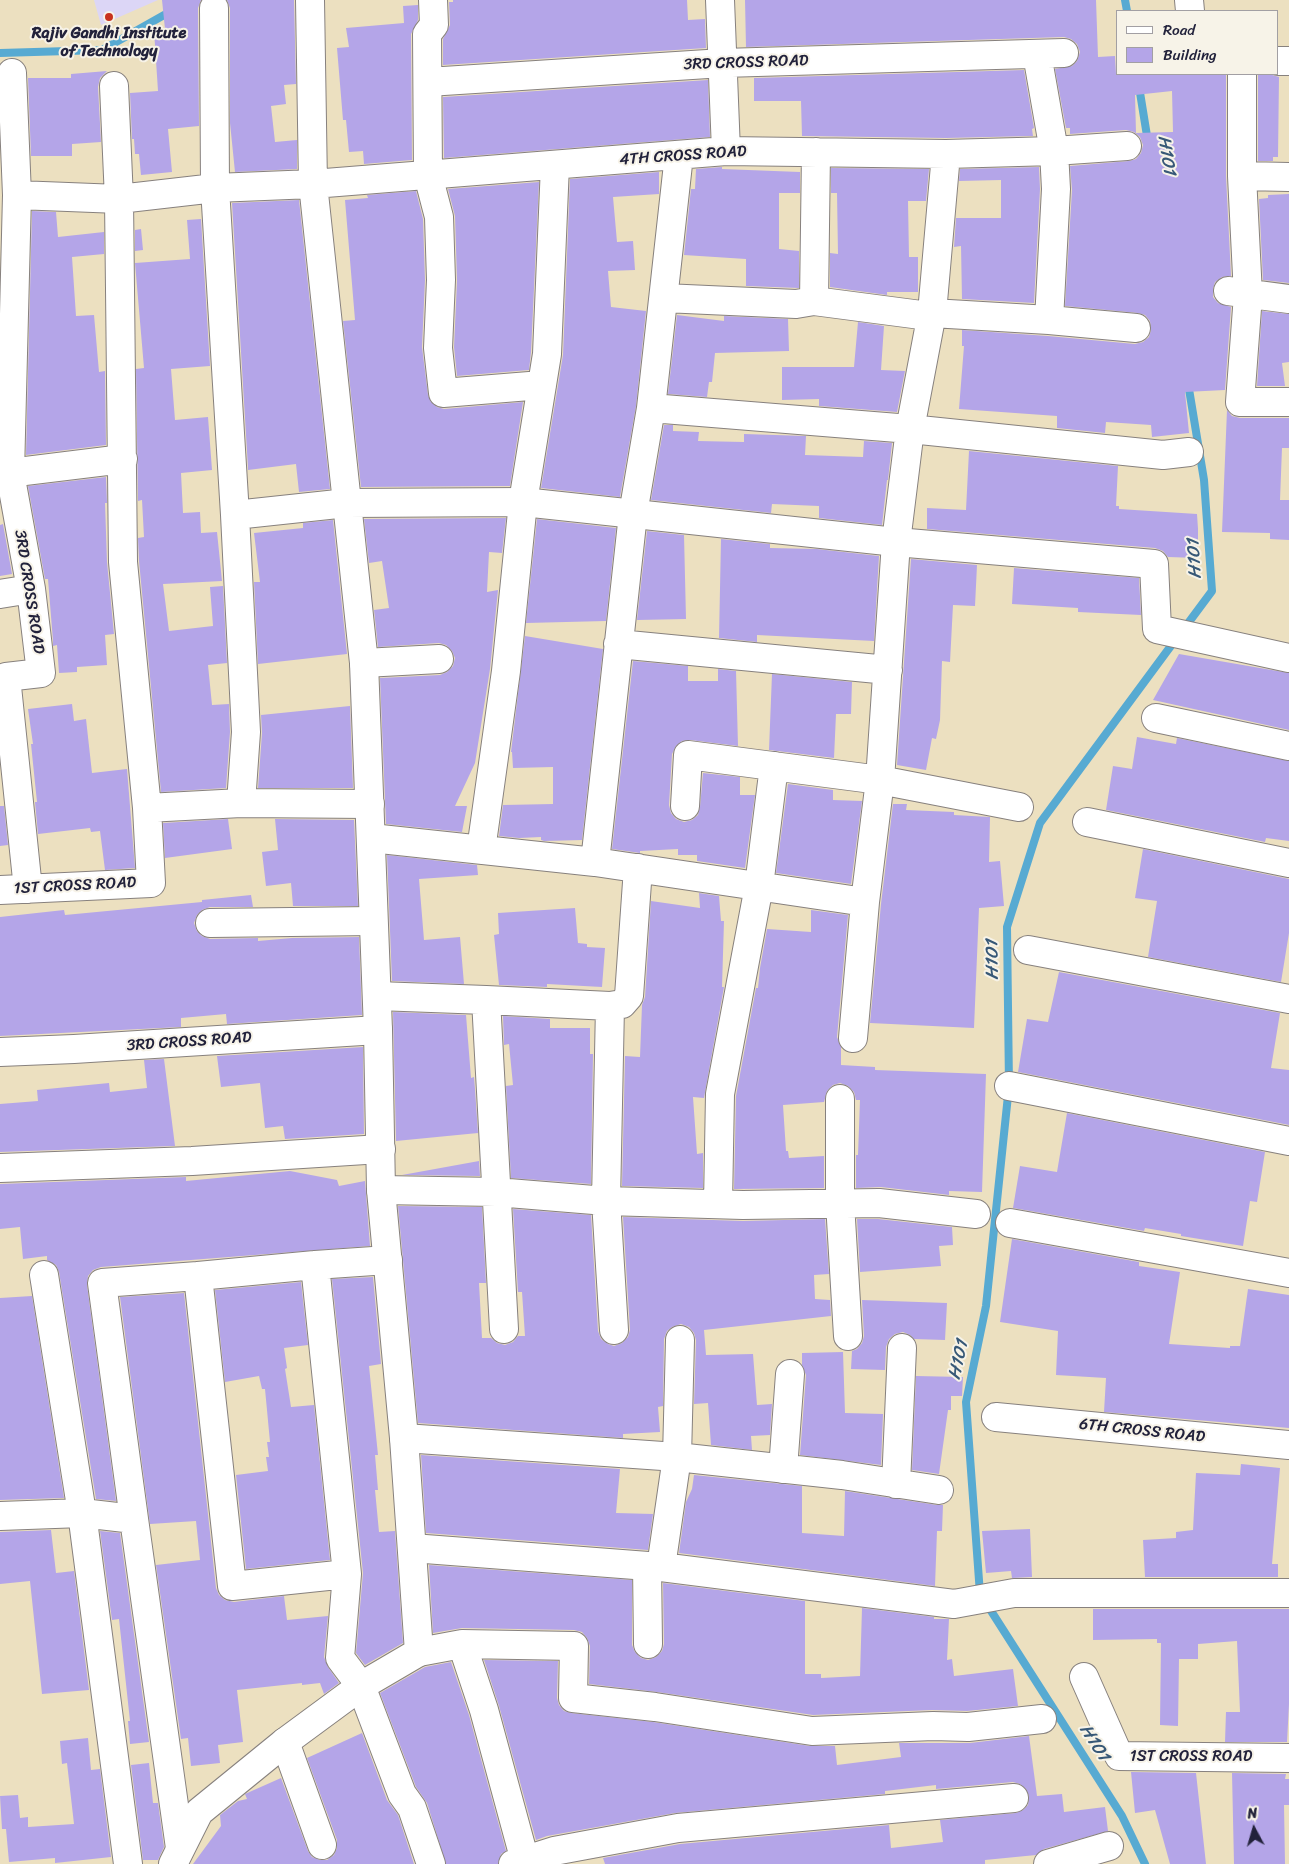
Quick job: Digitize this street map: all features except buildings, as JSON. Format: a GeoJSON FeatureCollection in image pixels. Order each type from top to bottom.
{"type":"FeatureCollection","features":[{"type":"Feature","properties":{"kind":"street"},"geometry":{"type":"LineString","coordinates":[[310,0],[313,184],[364,663],[377,996],[381,1190],[404,1438],[419,1652]]}},
{"type":"Feature","properties":{"kind":"street"},"geometry":{"type":"LineString","coordinates":[[433,0],[434,25],[427,34],[428,175],[439,216],[441,280],[438,348],[443,393],[542,385]]}},
{"type":"Feature","properties":{"kind":"street"},"geometry":{"type":"LineString","coordinates":[[720,0],[726,151]]}},
{"type":"Feature","properties":{"kind":"street"},"geometry":{"type":"LineString","coordinates":[[214,8],[215,188],[246,732],[241,804]]}},
{"type":"Feature","properties":{"kind":"street","name":"3RD CROSS ROAD"},"geometry":{"type":"LineString","coordinates":[[428,82],[722,63],[1064,53]]}},
{"type":"Feature","properties":{"kind":"street"},"geometry":{"type":"LineString","coordinates":[[1037,54],[1054,152],[1056,188],[1049,320]]}},
{"type":"Feature","properties":{"kind":"street","name":"3RD CROSS ROAD"},"geometry":{"type":"LineString","coordinates":[[12,72],[17,195],[5,473],[31,589],[41,672],[6,677],[28,889]]}},
{"type":"Feature","properties":{"kind":"street"},"geometry":{"type":"LineString","coordinates":[[1242,75],[1242,176],[1238,293],[1240,402],[1289,402]]}},
{"type":"Feature","properties":{"kind":"street"},"geometry":{"type":"LineString","coordinates":[[114,86],[119,199],[123,562],[147,808],[241,804],[370,804]]}},
{"type":"Feature","properties":{"kind":"street","name":"4TH CROSS ROAD"},"geometry":{"type":"LineString","coordinates":[[17,195],[119,199],[215,188],[313,184],[726,151],[946,154],[1054,152],[1127,146]]}},
{"type":"Feature","properties":{"kind":"street"},"geometry":{"type":"LineString","coordinates":[[814,300],[816,152]]}},
{"type":"Feature","properties":{"kind":"street"},"geometry":{"type":"LineString","coordinates":[[853,1038],[865,902],[880,780],[896,542],[910,429],[932,313],[946,154]]}},
{"type":"Feature","properties":{"kind":"street"},"geometry":{"type":"LineString","coordinates":[[595,862],[633,514],[651,408],[679,155]]}},
{"type":"Feature","properties":{"kind":"street"},"geometry":{"type":"LineString","coordinates":[[481,850],[506,671],[523,502],[547,354],[555,165]]}},
{"type":"Feature","properties":{"kind":"street"},"geometry":{"type":"LineString","coordinates":[[1242,176],[1289,177]]}},
{"type":"Feature","properties":{"kind":"street"},"geometry":{"type":"LineString","coordinates":[[1238,293],[1289,299]]}},
{"type":"Feature","properties":{"kind":"street"},"geometry":{"type":"LineString","coordinates":[[664,298],[796,304],[814,300],[921,315],[932,313],[1049,320],[1136,328]]}},
{"type":"Feature","properties":{"kind":"street"},"geometry":{"type":"LineString","coordinates":[[651,408],[910,429],[1164,455],[1189,452]]}},
{"type":"Feature","properties":{"kind":"street"},"geometry":{"type":"LineString","coordinates":[[5,473],[122,459]]}},
{"type":"Feature","properties":{"kind":"street"},"geometry":{"type":"LineString","coordinates":[[235,515],[347,503],[523,502],[896,542],[1154,564],[1157,629],[1289,658]]}},
{"type":"Feature","properties":{"kind":"street"},"geometry":{"type":"LineString","coordinates":[[0,594],[31,589]]}},
{"type":"Feature","properties":{"kind":"street"},"geometry":{"type":"LineString","coordinates":[[618,644],[888,670]]}},
{"type":"Feature","properties":{"kind":"street"},"geometry":{"type":"LineString","coordinates":[[364,663],[439,659]]}},
{"type":"Feature","properties":{"kind":"street"},"geometry":{"type":"LineString","coordinates":[[1156,718],[1289,746]]}},
{"type":"Feature","properties":{"kind":"street"},"geometry":{"type":"LineString","coordinates":[[685,806],[688,755],[880,780],[1018,807]]}},
{"type":"Feature","properties":{"kind":"street"},"geometry":{"type":"LineString","coordinates":[[718,1204],[720,1094],[760,886],[774,766]]}},
{"type":"Feature","properties":{"kind":"street","name":"1ST CROSS ROAD"},"geometry":{"type":"LineString","coordinates":[[0,890],[150,883],[147,808]]}},
{"type":"Feature","properties":{"kind":"street"},"geometry":{"type":"LineString","coordinates":[[1087,822],[1289,863]]}},
{"type":"Feature","properties":{"kind":"street"},"geometry":{"type":"LineString","coordinates":[[371,838],[595,862],[865,902]]}},
{"type":"Feature","properties":{"kind":"street"},"geometry":{"type":"LineString","coordinates":[[377,996],[610,1006],[622,1004],[630,996],[638,868]]}},
{"type":"Feature","properties":{"kind":"street"},"geometry":{"type":"LineString","coordinates":[[210,923],[373,921]]}},
{"type":"Feature","properties":{"kind":"street"},"geometry":{"type":"LineString","coordinates":[[1028,950],[1289,999]]}},
{"type":"Feature","properties":{"kind":"street"},"geometry":{"type":"LineString","coordinates":[[486,1000],[504,1329]]}},
{"type":"Feature","properties":{"kind":"street"},"geometry":{"type":"LineString","coordinates":[[610,1006],[606,1201],[614,1330]]}},
{"type":"Feature","properties":{"kind":"street","name":"3RD CROSS ROAD"},"geometry":{"type":"LineString","coordinates":[[0,1052],[378,1030]]}},
{"type":"Feature","properties":{"kind":"street"},"geometry":{"type":"LineString","coordinates":[[1009,1086],[1289,1141]]}},
{"type":"Feature","properties":{"kind":"street"},"geometry":{"type":"LineString","coordinates":[[840,1099],[840,1203],[848,1336]]}},
{"type":"Feature","properties":{"kind":"street"},"geometry":{"type":"LineString","coordinates":[[0,1168],[192,1161],[381,1149]]}},
{"type":"Feature","properties":{"kind":"street"},"geometry":{"type":"LineString","coordinates":[[381,1190],[496,1192],[606,1201],[718,1204],[879,1203],[976,1214]]}},
{"type":"Feature","properties":{"kind":"street"},"geometry":{"type":"LineString","coordinates":[[1010,1223],[1289,1273]]}},
{"type":"Feature","properties":{"kind":"street"},"geometry":{"type":"LineString","coordinates":[[177,1856],[102,1283],[388,1260]]}},
{"type":"Feature","properties":{"kind":"street"},"geometry":{"type":"LineString","coordinates":[[315,1265],[347,1574],[340,1658],[361,1686],[402,1794],[412,1808],[431,1864]]}},
{"type":"Feature","properties":{"kind":"street"},"geometry":{"type":"LineString","coordinates":[[44,1275],[82,1513],[128,1864]]}},
{"type":"Feature","properties":{"kind":"street"},"geometry":{"type":"LineString","coordinates":[[198,1276],[232,1586],[347,1574]]}},
{"type":"Feature","properties":{"kind":"street"},"geometry":{"type":"LineString","coordinates":[[648,1644],[654,1567],[677,1457],[680,1340]]}},
{"type":"Feature","properties":{"kind":"street"},"geometry":{"type":"LineString","coordinates":[[896,1484],[902,1348]]}},
{"type":"Feature","properties":{"kind":"street"},"geometry":{"type":"LineString","coordinates":[[783,1469],[790,1374]]}},
{"type":"Feature","properties":{"kind":"street","name":"6TH CROSS ROAD"},"geometry":{"type":"LineString","coordinates":[[996,1417],[1289,1445]]}},
{"type":"Feature","properties":{"kind":"street"},"geometry":{"type":"LineString","coordinates":[[404,1438],[677,1457],[842,1475],[939,1490]]}},
{"type":"Feature","properties":{"kind":"street"},"geometry":{"type":"LineString","coordinates":[[0,1516],[82,1513],[134,1519]]}},
{"type":"Feature","properties":{"kind":"street"},"geometry":{"type":"LineString","coordinates":[[412,1548],[654,1567],[954,1604],[1014,1594],[1289,1593]]}},
{"type":"Feature","properties":{"kind":"street"},"geometry":{"type":"LineString","coordinates":[[177,1856],[199,1812],[285,1742],[361,1686],[419,1652],[462,1644],[574,1646],[573,1698],[812,1731],[933,1726],[968,1727],[1042,1719]]}},
{"type":"Feature","properties":{"kind":"street"},"geometry":{"type":"LineString","coordinates":[[462,1644],[484,1710],[519,1862],[554,1851],[678,1828],[1014,1798]]}},
{"type":"Feature","properties":{"kind":"street","name":"1ST CROSS ROAD"},"geometry":{"type":"LineString","coordinates":[[1084,1677],[1120,1756],[1289,1758]]}},
{"type":"Feature","properties":{"kind":"street"},"geometry":{"type":"LineString","coordinates":[[285,1742],[322,1845]]}},
{"type":"Feature","properties":{"kind":"street"},"geometry":{"type":"LineString","coordinates":[[1048,1864],[1109,1846]]}},
{"type":"Feature","properties":{"kind":"shaded area","name":"Rajiv Gandhi Institute of Technology"},"geometry":{"type":"Polygon","coordinates":[[[94,0],[158,0],[101,25],[94,0]]]}},
{"type":"Feature","properties":{"kind":"waterway","name":"H101"},"geometry":{"type":"LineString","coordinates":[[1125,0],[1127,10]]}},
{"type":"Feature","properties":{"kind":"waterway"},"geometry":{"type":"LineString","coordinates":[[0,53],[102,50],[173,10]]}},
{"type":"Feature","properties":{"kind":"waterway","name":"H101"},"geometry":{"type":"LineString","coordinates":[[1137,75],[1148,142]]}},
{"type":"Feature","properties":{"kind":"waterway","name":"H101"},"geometry":{"type":"LineString","coordinates":[[1183,630],[1212,591],[1204,480],[1188,383]]}},
{"type":"Feature","properties":{"kind":"waterway","name":"H101"},"geometry":{"type":"LineString","coordinates":[[980,1594],[966,1402],[986,1306],[1009,1086],[1007,927],[1040,823],[1176,639]]}},
{"type":"Feature","properties":{"kind":"waterway","name":"H101"},"geometry":{"type":"LineString","coordinates":[[986,1603],[1122,1816],[1145,1864]]}},
{"type":"Feature","properties":{"kind":"place","name":"Rajiv Gandhi Institute of Technology"},"geometry":{"type":"Point","coordinates":[109,17]}}]}
